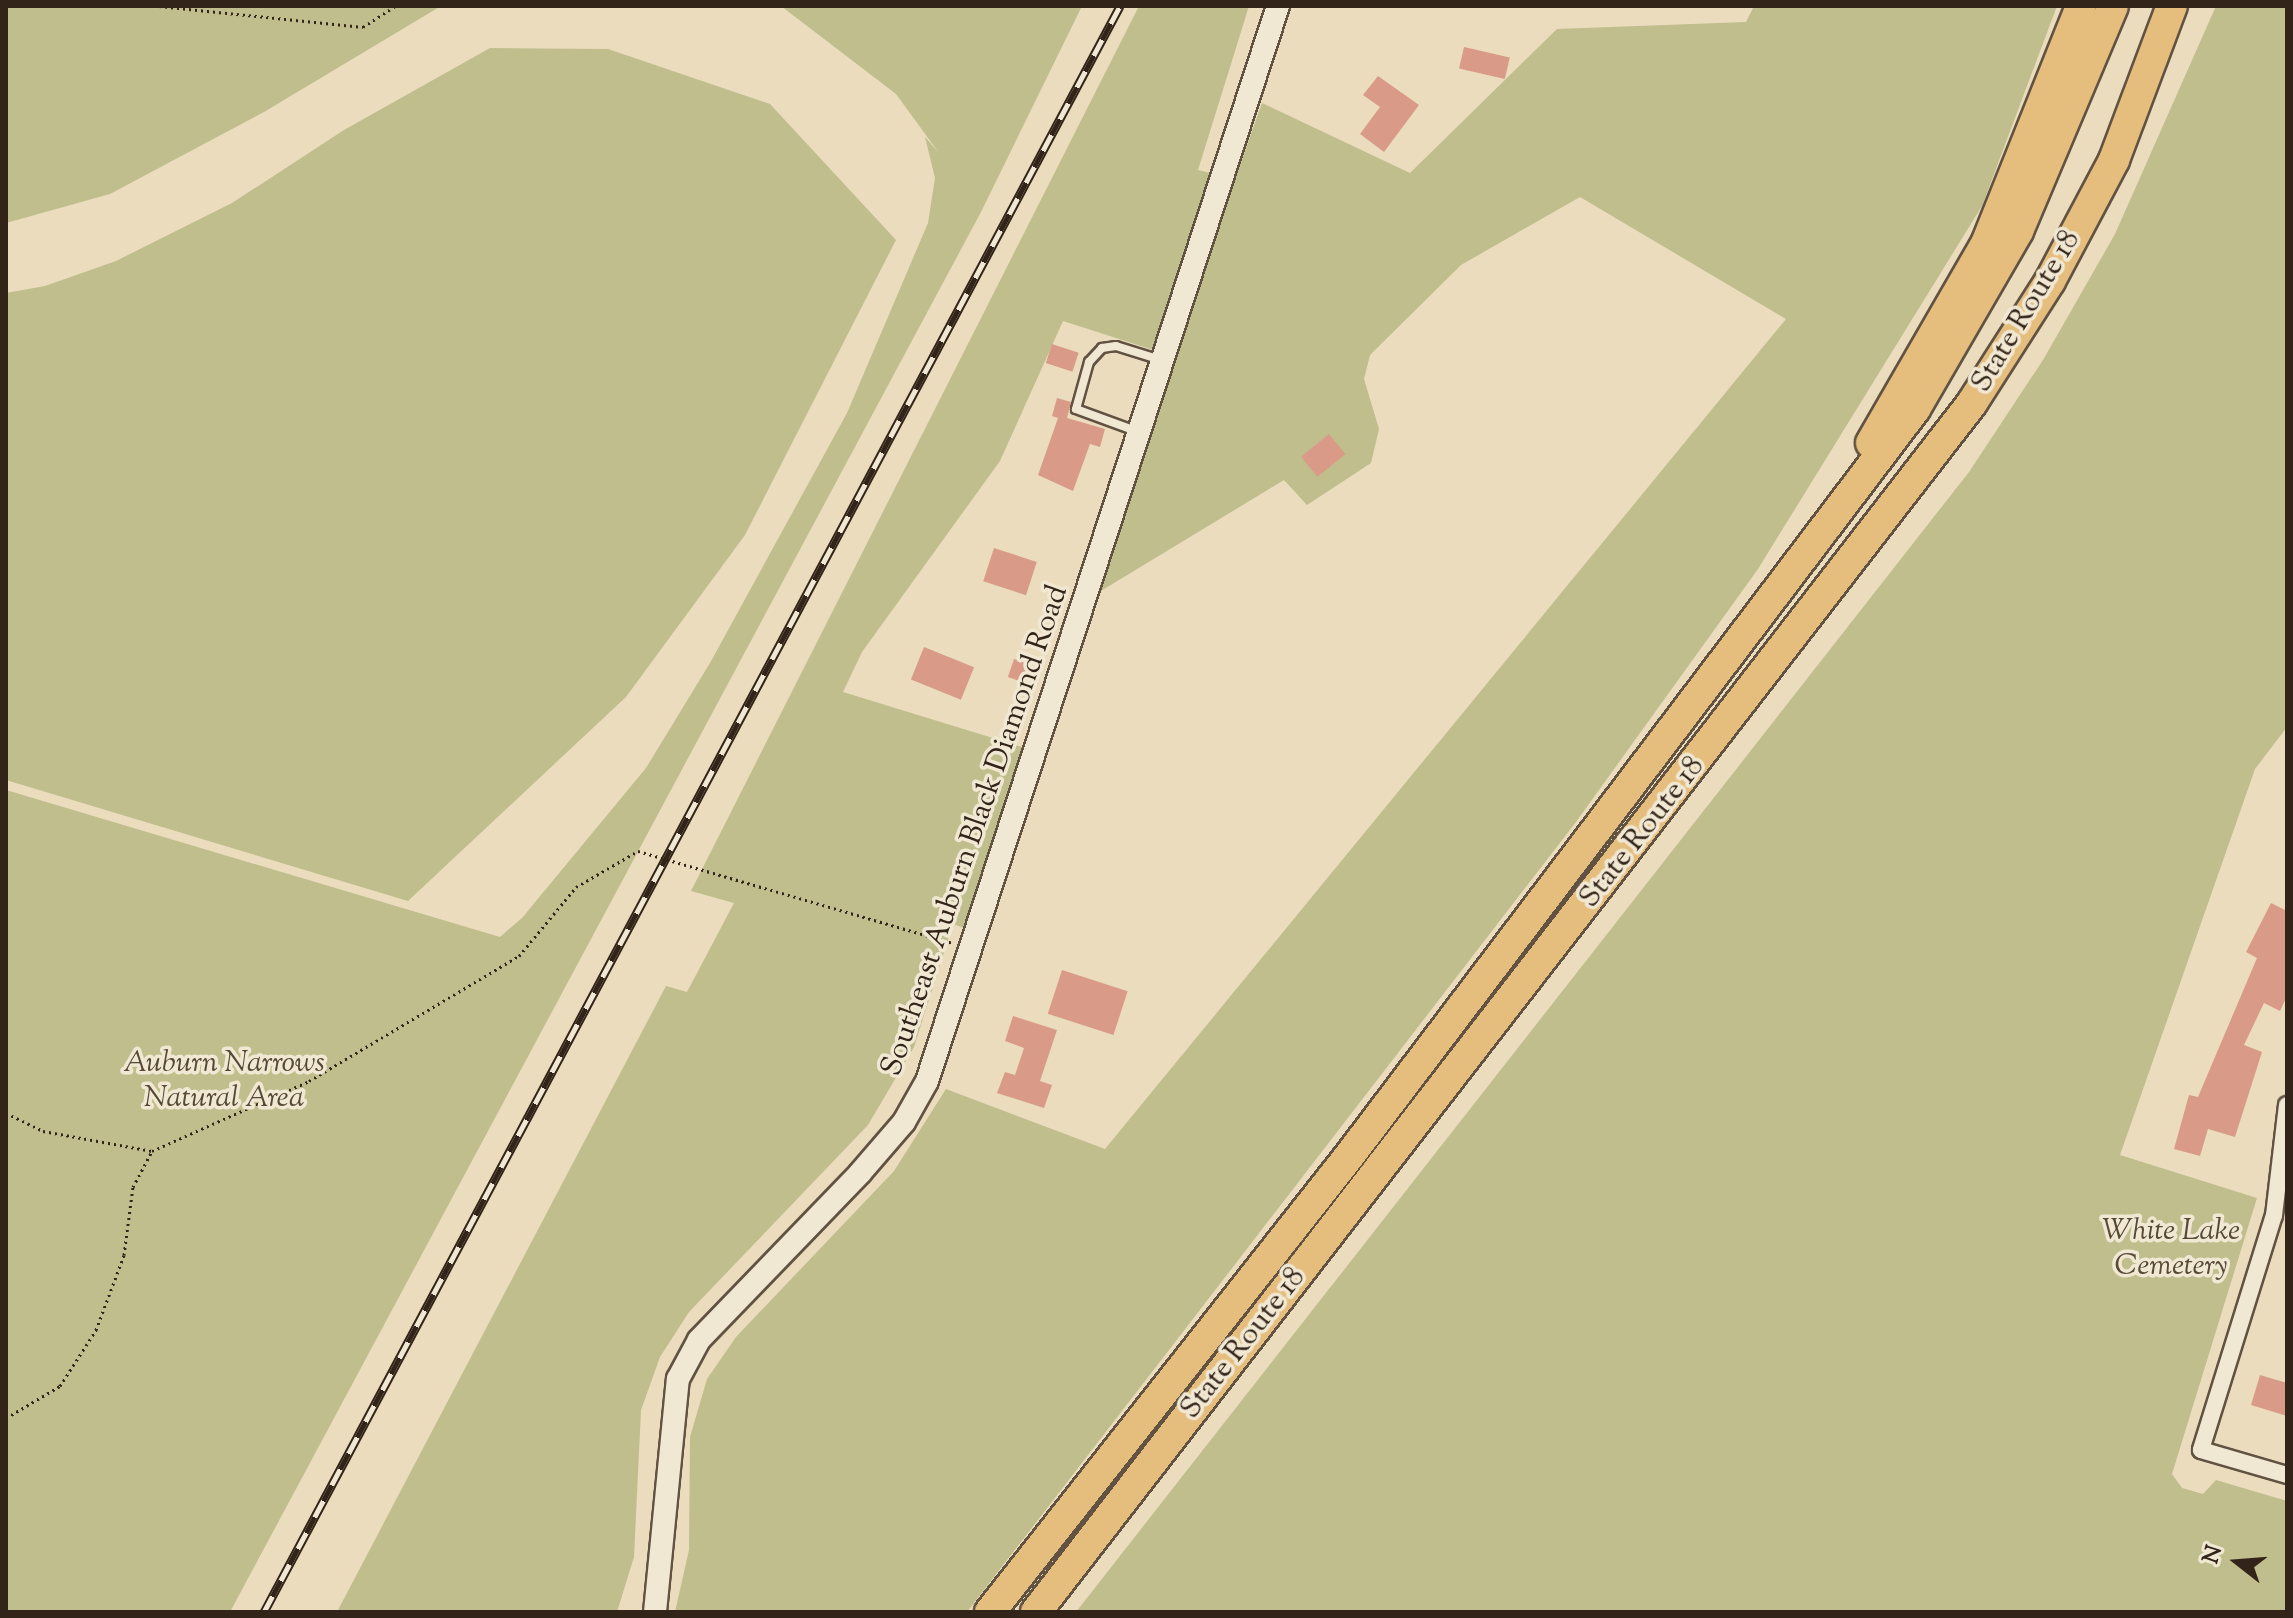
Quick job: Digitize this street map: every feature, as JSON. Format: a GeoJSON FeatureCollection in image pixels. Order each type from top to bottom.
{"type":"FeatureCollection","features":[{"type":"Feature","properties":{"kind":"highway"},"geometry":{"type":"LineString","coordinates":[[1822,536],[1986,244],[2081,6]]}},
{"type":"Feature","properties":{"kind":"highway","name":"State Route 18"},"geometry":{"type":"LineString","coordinates":[[990,1612],[1350,1155],[1822,536],[1915,409],[2001,265],[2057,150],[2113,6]]}},
{"type":"Feature","properties":{"kind":"highway","name":"State Route 18"},"geometry":{"type":"LineString","coordinates":[[1036,1612],[1956,426],[2014,342],[2078,230],[2160,45],[2172,6]]}},
{"type":"Feature","properties":{"kind":"highway"},"geometry":{"type":"LineString","coordinates":[[2160,45],[2188,6]]}},
{"type":"Feature","properties":{"kind":"main road","name":"Southeast Auburn Black Diamond Road"},"geometry":{"type":"LineString","coordinates":[[655,1612],[678,1379],[699,1340],[904,1122],[927,1081],[973,949],[1278,6]]}},
{"type":"Feature","properties":{"kind":"street"},"geometry":{"type":"LineString","coordinates":[[2287,1105],[2280,1217],[2201,1450],[2287,1475]]}},
{"type":"Feature","properties":{"kind":"lane"},"geometry":{"type":"LineString","coordinates":[[1141,432],[1079,414],[1075,403],[1089,362],[1102,348],[1163,361]]}},
{"type":"Feature","properties":{"kind":"path"},"geometry":{"type":"LineString","coordinates":[[159,6],[363,27],[395,6]]}},
{"type":"Feature","properties":{"kind":"path"},"geometry":{"type":"LineString","coordinates":[[6,1113],[43,1131],[152,1151],[309,1081],[519,956],[576,887],[638,851],[973,949]]}},
{"type":"Feature","properties":{"kind":"path"},"geometry":{"type":"LineString","coordinates":[[6,1418],[60,1386],[96,1330],[124,1255],[133,1187],[152,1151]]}},
{"type":"Feature","properties":{"kind":"green space"},"geometry":{"type":"Polygon","coordinates":[[[6,6],[441,6],[264,112],[110,194],[6,223],[6,6]]]}},
{"type":"Feature","properties":{"kind":"green space","name":"Auburn Narrows Natural Area"},"geometry":{"type":"Polygon","coordinates":[[[781,6],[1082,6],[981,212],[230,1612],[6,1612],[6,790],[500,937],[522,918],[646,768],[710,663],[847,413],[928,223],[935,178],[925,137],[939,153],[896,94],[781,6]]]}},
{"type":"Feature","properties":{"kind":"green space"},"geometry":{"type":"Polygon","coordinates":[[[1139,6],[1249,6],[1198,170],[1223,176],[1166,354],[1063,321],[1000,461],[862,652],[843,692],[1038,752],[978,933],[953,924],[914,1047],[868,1125],[689,1312],[660,1357],[641,1410],[634,1557],[617,1612],[337,1612],[666,986],[687,992],[734,903],[691,891],[1139,6]]]}},
{"type":"Feature","properties":{"kind":"green space"},"geometry":{"type":"Polygon","coordinates":[[[1754,6],[2057,6],[1982,206],[1758,569],[1576,822],[967,1612],[675,1612],[689,1550],[690,1437],[707,1379],[736,1337],[894,1171],[946,1089],[1105,1149],[1786,319],[1580,197],[1461,265],[1370,355],[1364,379],[1379,429],[1371,463],[1307,505],[1284,480],[1086,600],[1262,103],[1410,173],[1557,29],[1746,22],[1754,6]]]}},
{"type":"Feature","properties":{"kind":"green space","name":"White Lake Cemetery"},"geometry":{"type":"Polygon","coordinates":[[[2216,6],[2287,6],[2287,727],[2255,769],[2120,1155],[2257,1198],[2172,1474],[2182,1488],[2203,1494],[2216,1480],[2287,1501],[2287,1612],[1076,1612],[1969,472],[2043,360],[2115,234],[2216,6]]]}},
{"type":"Feature","properties":{"kind":"green space"},"geometry":{"type":"Polygon","coordinates":[[[490,48],[608,49],[770,104],[896,240],[745,535],[626,697],[408,901],[6,780],[6,293],[45,286],[116,261],[232,203],[344,130],[490,48]]]}},
{"type":"Feature","properties":{"kind":"building"},"geometry":{"type":"Polygon","coordinates":[[[1464,47],[1510,58],[1505,79],[1459,68],[1464,47]]]}},
{"type":"Feature","properties":{"kind":"building"},"geometry":{"type":"Polygon","coordinates":[[[1378,76],[1419,105],[1384,152],[1360,134],[1380,107],[1363,95],[1378,76]]]}},
{"type":"Feature","properties":{"kind":"building"},"geometry":{"type":"Polygon","coordinates":[[[1052,344],[1079,353],[1072,372],[1046,363],[1052,344]]]}},
{"type":"Feature","properties":{"kind":"building"},"geometry":{"type":"Polygon","coordinates":[[[1057,398],[1071,402],[1067,418],[1105,429],[1100,447],[1090,444],[1073,491],[1038,475],[1058,418],[1052,416],[1057,398]]]}},
{"type":"Feature","properties":{"kind":"building"},"geometry":{"type":"Polygon","coordinates":[[[1329,434],[1345,454],[1317,477],[1301,457],[1329,434]]]}},
{"type":"Feature","properties":{"kind":"building"},"geometry":{"type":"Polygon","coordinates":[[[994,548],[1037,562],[1026,595],[983,581],[994,548]]]}},
{"type":"Feature","properties":{"kind":"building"},"geometry":{"type":"Polygon","coordinates":[[[924,647],[974,667],[961,700],[911,679],[924,647]]]}},
{"type":"Feature","properties":{"kind":"building"},"geometry":{"type":"Polygon","coordinates":[[[1014,659],[1031,665],[1025,683],[1008,677],[1014,659]]]}},
{"type":"Feature","properties":{"kind":"building"},"geometry":{"type":"Polygon","coordinates":[[[2271,903],[2287,911],[2287,996],[2280,1011],[2264,1003],[2244,1045],[2262,1052],[2235,1137],[2208,1129],[2200,1156],[2174,1149],[2189,1095],[2198,1097],[2257,958],[2246,952],[2271,903]]]}},
{"type":"Feature","properties":{"kind":"building"},"geometry":{"type":"Polygon","coordinates":[[[1062,970],[1128,991],[1113,1035],[1048,1014],[1062,970]]]}},
{"type":"Feature","properties":{"kind":"building"},"geometry":{"type":"Polygon","coordinates":[[[1013,1016],[1057,1030],[1040,1081],[1052,1085],[1044,1108],[997,1093],[1005,1072],[1015,1075],[1024,1048],[1005,1041],[1013,1016]]]}},
{"type":"Feature","properties":{"kind":"building"},"geometry":{"type":"Polygon","coordinates":[[[2260,1375],[2287,1383],[2287,1416],[2251,1405],[2260,1375]]]}},
{"type":"Feature","properties":{"kind":"railway"},"geometry":{"type":"LineString","coordinates":[[264,1612],[1120,6]]}}]}
